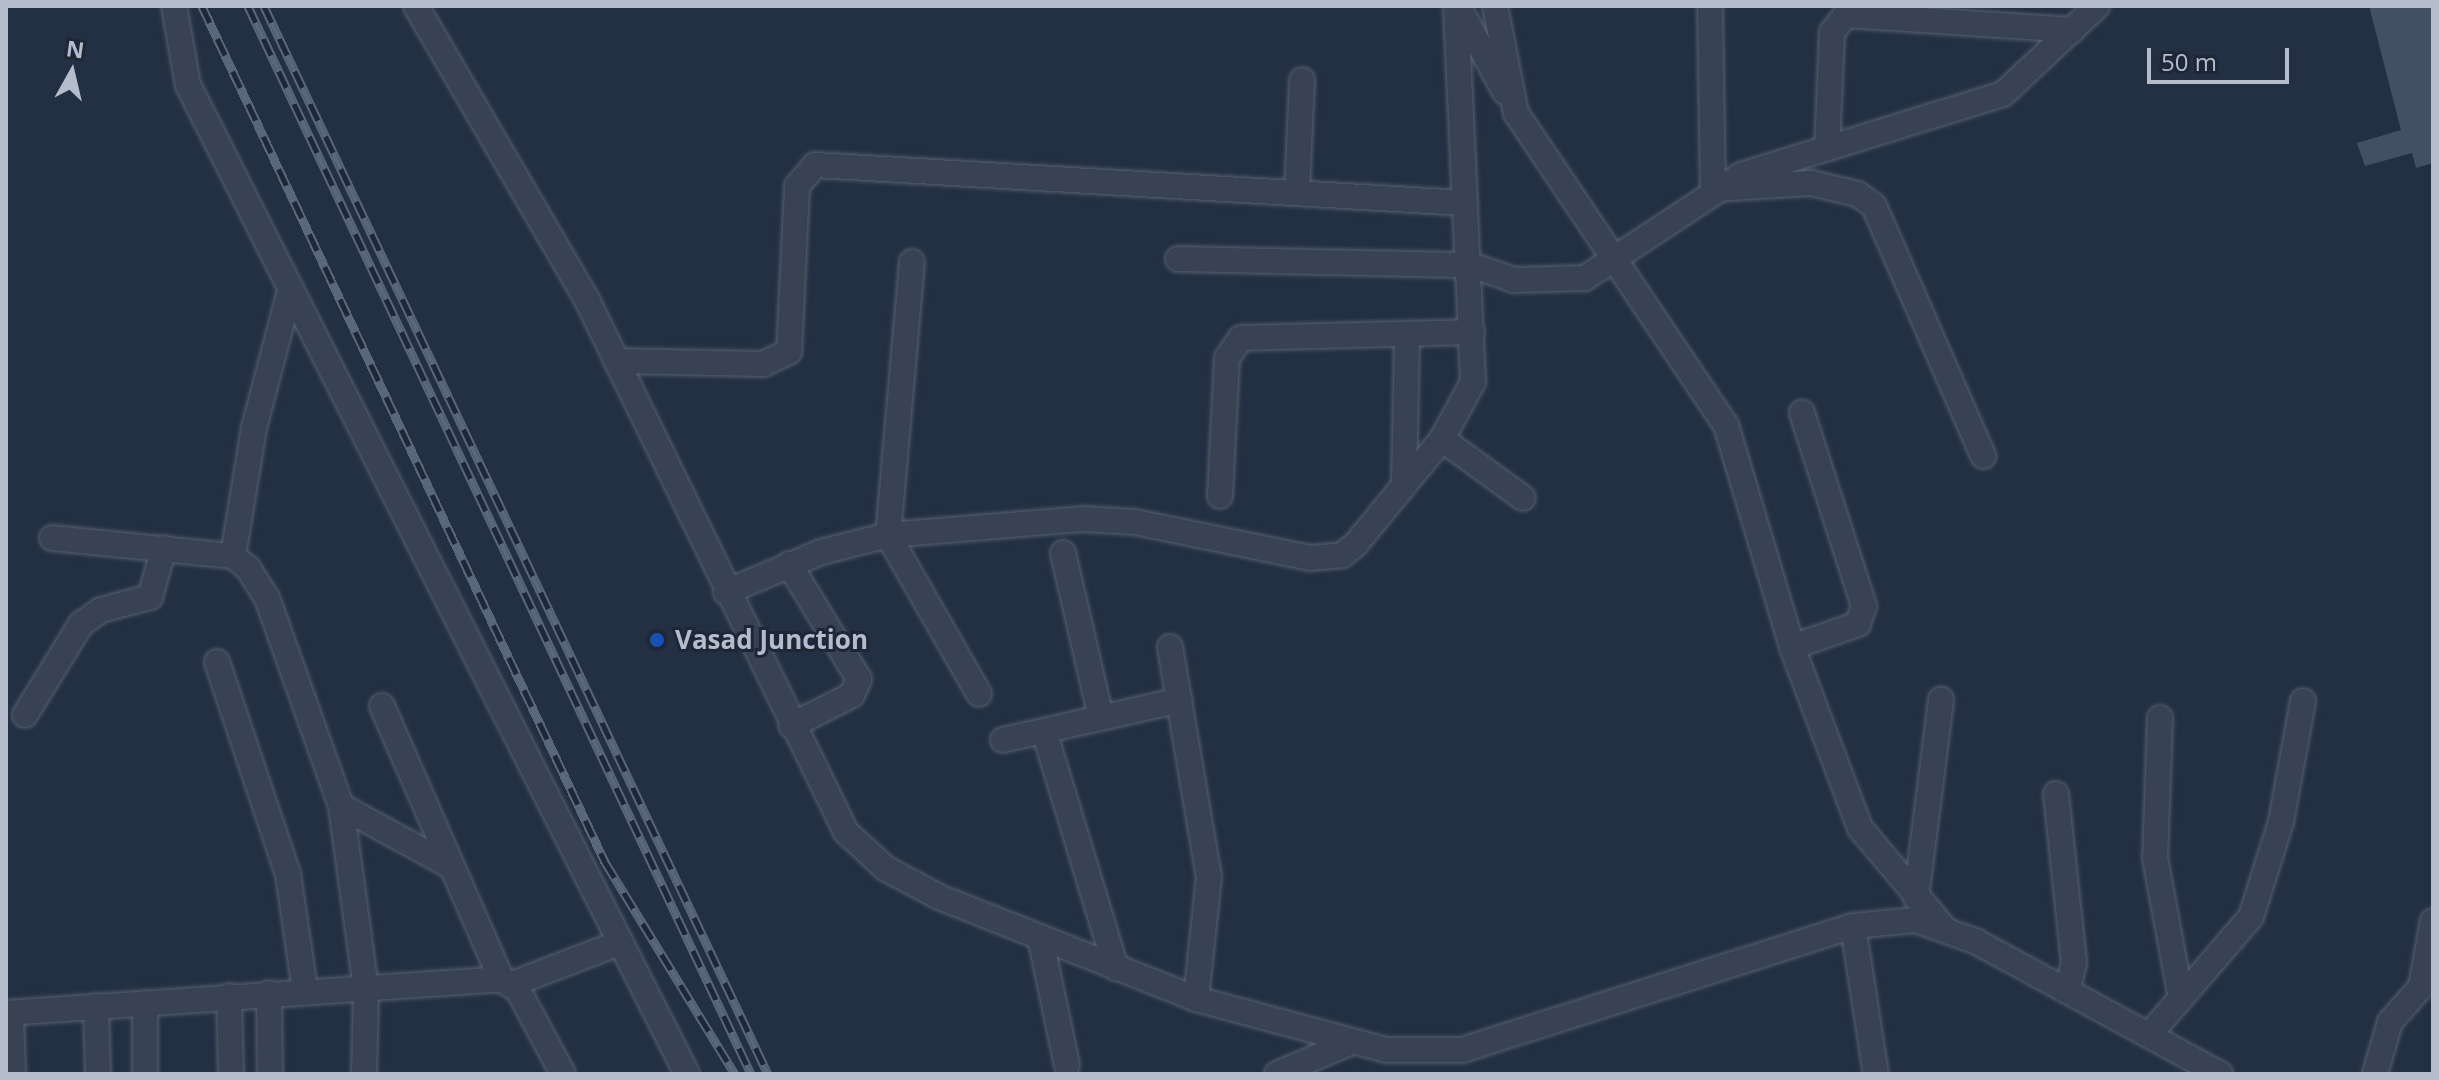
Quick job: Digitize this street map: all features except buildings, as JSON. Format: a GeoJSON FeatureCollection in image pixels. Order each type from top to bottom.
{"type":"FeatureCollection","features":[{"type":"Feature","properties":{"kind":"street"},"geometry":{"type":"LineString","coordinates":[[174,6],[188,85],[617,944],[687,1074]]}},
{"type":"Feature","properties":{"kind":"street"},"geometry":{"type":"LineString","coordinates":[[416,6],[616,361],[791,726],[863,852],[939,897],[1196,999],[1347,1044],[1462,1050],[1853,926],[1915,920],[1945,928],[2220,1074]]}},
{"type":"Feature","properties":{"kind":"street"},"geometry":{"type":"LineString","coordinates":[[726,592],[789,564],[888,535],[1110,519],[1329,558],[1355,545],[1442,439],[1473,382],[1471,265],[1465,203],[1457,6]]}},
{"type":"Feature","properties":{"kind":"street"},"geometry":{"type":"LineString","coordinates":[[1457,6],[1516,113],[1617,258],[1726,425],[1792,647],[1860,828],[1916,898],[1945,928]]}},
{"type":"Feature","properties":{"kind":"street"},"geometry":{"type":"LineString","coordinates":[[1495,6],[1516,113]]}},
{"type":"Feature","properties":{"kind":"street"},"geometry":{"type":"LineString","coordinates":[[1710,6],[1713,189]]}},
{"type":"Feature","properties":{"kind":"street"},"geometry":{"type":"LineString","coordinates":[[1178,259],[1471,265],[1514,280],[1568,282],[1617,258],[1713,189],[1827,148],[1982,104],[2021,81],[2097,6]]}},
{"type":"Feature","properties":{"kind":"street"},"geometry":{"type":"LineString","coordinates":[[1827,148],[1832,32],[1846,15],[2073,30]]}},
{"type":"Feature","properties":{"kind":"street"},"geometry":{"type":"LineString","coordinates":[[1297,192],[1302,80]]}},
{"type":"Feature","properties":{"kind":"street"},"geometry":{"type":"LineString","coordinates":[[616,361],[763,364],[789,352],[797,186],[815,165],[1465,203]]}},
{"type":"Feature","properties":{"kind":"street"},"geometry":{"type":"LineString","coordinates":[[1713,189],[1811,183],[1858,194],[1874,206],[1983,456]]}},
{"type":"Feature","properties":{"kind":"street"},"geometry":{"type":"LineString","coordinates":[[912,262],[888,535],[979,694]]}},
{"type":"Feature","properties":{"kind":"street"},"geometry":{"type":"LineString","coordinates":[[233,556],[254,428],[290,291]]}},
{"type":"Feature","properties":{"kind":"street"},"geometry":{"type":"LineString","coordinates":[[1220,496],[1227,358],[1241,338],[1472,332]]}},
{"type":"Feature","properties":{"kind":"street"},"geometry":{"type":"LineString","coordinates":[[1404,482],[1407,334]]}},
{"type":"Feature","properties":{"kind":"street"},"geometry":{"type":"LineString","coordinates":[[1792,647],[1858,624],[1864,606],[1802,413]]}},
{"type":"Feature","properties":{"kind":"street"},"geometry":{"type":"LineString","coordinates":[[1442,439],[1523,498]]}},
{"type":"Feature","properties":{"kind":"street"},"geometry":{"type":"LineString","coordinates":[[52,538],[233,556],[267,598],[341,806],[366,988],[364,1074]]}},
{"type":"Feature","properties":{"kind":"street"},"geometry":{"type":"LineString","coordinates":[[25,715],[81,624],[101,610],[150,597],[164,548]]}},
{"type":"Feature","properties":{"kind":"street"},"geometry":{"type":"LineString","coordinates":[[1063,553],[1101,718]]}},
{"type":"Feature","properties":{"kind":"street"},"geometry":{"type":"LineString","coordinates":[[789,564],[859,679],[852,695],[791,726]]}},
{"type":"Feature","properties":{"kind":"street"},"geometry":{"type":"LineString","coordinates":[[1170,647],[1209,877],[1196,999]]}},
{"type":"Feature","properties":{"kind":"street"},"geometry":{"type":"LineString","coordinates":[[217,662],[288,874],[305,990]]}},
{"type":"Feature","properties":{"kind":"street"},"geometry":{"type":"LineString","coordinates":[[1003,740],[1180,700]]}},
{"type":"Feature","properties":{"kind":"street"},"geometry":{"type":"LineString","coordinates":[[1916,898],[1941,700]]}},
{"type":"Feature","properties":{"kind":"street"},"geometry":{"type":"LineString","coordinates":[[2149,1035],[2257,904],[2303,701]]}},
{"type":"Feature","properties":{"kind":"street"},"geometry":{"type":"LineString","coordinates":[[382,706],[447,864],[506,981],[563,1074]]}},
{"type":"Feature","properties":{"kind":"street"},"geometry":{"type":"LineString","coordinates":[[2160,718],[2155,858],[2181,998]]}},
{"type":"Feature","properties":{"kind":"street"},"geometry":{"type":"LineString","coordinates":[[1044,731],[1116,968]]}},
{"type":"Feature","properties":{"kind":"street"},"geometry":{"type":"LineString","coordinates":[[2056,794],[2074,963],[2067,991]]}},
{"type":"Feature","properties":{"kind":"street"},"geometry":{"type":"LineString","coordinates":[[341,806],[447,864]]}},
{"type":"Feature","properties":{"kind":"street"},"geometry":{"type":"LineString","coordinates":[[1853,926],[1876,1074]]}},
{"type":"Feature","properties":{"kind":"street"},"geometry":{"type":"LineString","coordinates":[[2375,1074],[2390,1022],[2421,987],[2432,926]]}},
{"type":"Feature","properties":{"kind":"street"},"geometry":{"type":"LineString","coordinates":[[1040,937],[1067,1065]]}},
{"type":"Feature","properties":{"kind":"street"},"geometry":{"type":"LineString","coordinates":[[13,1074],[9,1013],[305,990],[506,981],[617,944]]}},
{"type":"Feature","properties":{"kind":"street"},"geometry":{"type":"LineString","coordinates":[[269,993],[270,1074]]}},
{"type":"Feature","properties":{"kind":"street"},"geometry":{"type":"LineString","coordinates":[[229,996],[231,1074]]}},
{"type":"Feature","properties":{"kind":"street"},"geometry":{"type":"LineString","coordinates":[[145,1003],[145,1074]]}},
{"type":"Feature","properties":{"kind":"street"},"geometry":{"type":"LineString","coordinates":[[96,1006],[98,1074]]}},
{"type":"Feature","properties":{"kind":"street"},"geometry":{"type":"LineString","coordinates":[[1281,1073],[1347,1044]]}},
{"type":"Feature","properties":{"kind":"railway"},"geometry":{"type":"LineString","coordinates":[[202,6],[605,862],[735,1074]]}},
{"type":"Feature","properties":{"kind":"railway"},"geometry":{"type":"LineString","coordinates":[[248,6],[751,1074]]}},
{"type":"Feature","properties":{"kind":"railway"},"geometry":{"type":"LineString","coordinates":[[264,6],[768,1074]]}},
{"type":"Feature","properties":{"kind":"place","name":"Vasad Junction"},"geometry":{"type":"Point","coordinates":[657,640]}}]}
